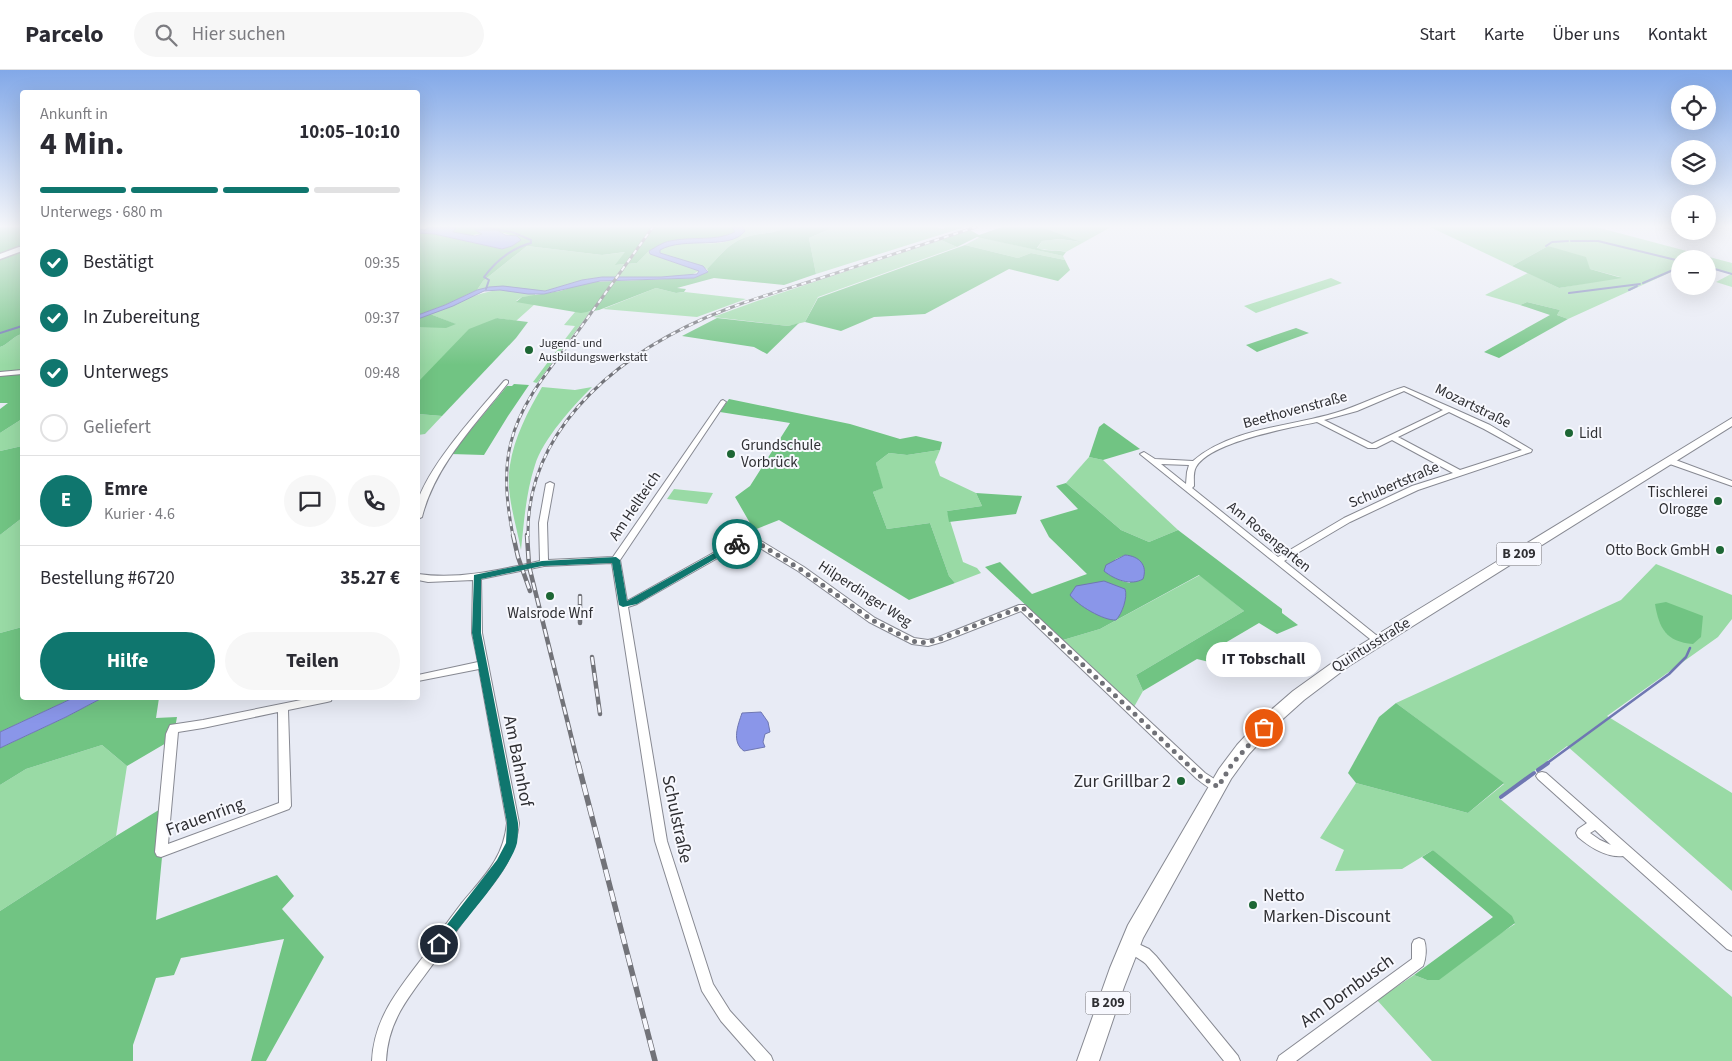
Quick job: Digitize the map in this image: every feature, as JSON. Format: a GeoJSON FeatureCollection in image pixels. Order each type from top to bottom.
{"type":"FeatureCollection","features":[{"type":"Feature","properties":{"kind":"main road","name":"Quintusstraße"},"geometry":{"type":"LineString","coordinates":[[1088,1061],[1108,1002],[1143,916],[1232,764],[1251,741],[1305,689],[1344,662],[1732,421]]}},
{"type":"Feature","properties":{"kind":"street"},"geometry":{"type":"LineString","coordinates":[[0,374],[20,372]]}},
{"type":"Feature","properties":{"kind":"street"},"geometry":{"type":"LineString","coordinates":[[420,505],[432,478],[506,382]]}},
{"type":"Feature","properties":{"kind":"street","name":"Mozartstraße"},"geometry":{"type":"LineString","coordinates":[[1404,389],[1450,409],[1528,450]]}},
{"type":"Feature","properties":{"kind":"street","name":"Beethovenstraße"},"geometry":{"type":"LineString","coordinates":[[1194,463],[1222,446],[1238,440],[1350,411],[1404,389]]}},
{"type":"Feature","properties":{"kind":"street","name":"Am Hellteich"},"geometry":{"type":"LineString","coordinates":[[477,577],[544,563],[616,560],[723,402]]}},
{"type":"Feature","properties":{"kind":"street"},"geometry":{"type":"LineString","coordinates":[[1318,420],[1368,446],[1392,437],[1450,409]]}},
{"type":"Feature","properties":{"kind":"street"},"geometry":{"type":"LineString","coordinates":[[1392,437],[1459,473]]}},
{"type":"Feature","properties":{"kind":"street","name":"Schubertstraße"},"geometry":{"type":"LineString","coordinates":[[1278,561],[1372,508],[1415,488],[1528,450]]}},
{"type":"Feature","properties":{"kind":"street","name":"Am Rosengarten"},"geometry":{"type":"LineString","coordinates":[[1144,454],[1378,640]]}},
{"type":"Feature","properties":{"kind":"street"},"geometry":{"type":"LineString","coordinates":[[1670,461],[1732,484]]}},
{"type":"Feature","properties":{"kind":"street"},"geometry":{"type":"LineString","coordinates":[[1154,462],[1194,463],[1190,472],[1190,486],[1186,488]]}},
{"type":"Feature","properties":{"kind":"street"},"geometry":{"type":"LineString","coordinates":[[544,563],[543,523],[550,484]]}},
{"type":"Feature","properties":{"kind":"street","name":"Hilperdinger Weg"},"geometry":{"type":"LineString","coordinates":[[623,605],[634,602],[734,545],[748,541],[765,547],[800,569],[872,620],[912,641],[921,643],[938,640],[1022,607],[1200,776],[1218,787]]}},
{"type":"Feature","properties":{"kind":"street","name":"Schulstraße"},"geometry":{"type":"LineString","coordinates":[[616,560],[662,841],[680,902],[706,986],[714,1002],[766,1061]]}},
{"type":"Feature","properties":{"kind":"street"},"geometry":{"type":"LineString","coordinates":[[420,578],[477,577]]}},
{"type":"Feature","properties":{"kind":"street","name":"Am Bahnhof"},"geometry":{"type":"LineString","coordinates":[[379,1061],[381,1039],[400,999],[459,916],[501,863],[511,844],[513,823],[476,633],[477,577]]}},
{"type":"Feature","properties":{"kind":"street"},"geometry":{"type":"LineString","coordinates":[[420,678],[482,664]]}},
{"type":"Feature","properties":{"kind":"street"},"geometry":{"type":"LineString","coordinates":[[174,728],[203,724],[317,700]]}},
{"type":"Feature","properties":{"kind":"street","name":"Frauenring"},"geometry":{"type":"LineString","coordinates":[[174,728],[171,734],[161,852],[285,806],[283,707]]}},
{"type":"Feature","properties":{"kind":"street"},"geometry":{"type":"LineString","coordinates":[[1542,776],[1732,945]]}},
{"type":"Feature","properties":{"kind":"street","name":"Am Dornbusch"},"geometry":{"type":"LineString","coordinates":[[1284,1061],[1418,962],[1419,944]]}},
{"type":"Feature","properties":{"kind":"street"},"geometry":{"type":"LineString","coordinates":[[1130,946],[1144,953],[1151,960],[1233,1061]]}},
{"type":"Feature","properties":{"kind":"green space"},"geometry":{"type":"Polygon","coordinates":[[[0,273],[20,273],[20,335],[0,347],[0,273]]]}},
{"type":"Feature","properties":{"kind":"green space"},"geometry":{"type":"Polygon","coordinates":[[[420,273],[493,273],[483,281],[477,290],[420,314],[420,273]]]}},
{"type":"Feature","properties":{"kind":"green space"},"geometry":{"type":"Polygon","coordinates":[[[493,273],[695,273],[661,277],[602,277],[582,280],[545,291],[489,287],[477,290],[483,281],[493,273]]]}},
{"type":"Feature","properties":{"kind":"green space"},"geometry":{"type":"Polygon","coordinates":[[[704,273],[816,274],[784,285],[714,278],[677,288],[686,289],[684,292],[676,293],[656,288],[599,310],[581,313],[516,302],[522,297],[560,291],[588,282],[694,278],[704,273]]]}},
{"type":"Feature","properties":{"kind":"green space"},"geometry":{"type":"Polygon","coordinates":[[[841,273],[884,273],[818,297],[805,322],[788,326],[713,317],[841,273]]]}},
{"type":"Feature","properties":{"kind":"green space"},"geometry":{"type":"Polygon","coordinates":[[[887,273],[1001,273],[925,314],[874,317],[841,331],[805,322],[818,298],[887,273]]]}},
{"type":"Feature","properties":{"kind":"green space"},"geometry":{"type":"Polygon","coordinates":[[[1026,273],[1066,273],[1058,281],[1026,273]]]}},
{"type":"Feature","properties":{"kind":"green space"},"geometry":{"type":"Polygon","coordinates":[[[1527,273],[1605,273],[1622,278],[1559,288],[1527,273]]]}},
{"type":"Feature","properties":{"kind":"green space"},"geometry":{"type":"Polygon","coordinates":[[[1528,273],[1559,288],[1620,277],[1606,273],[1668,273],[1568,319],[1557,315],[1560,310],[1527,302],[1520,305],[1485,295],[1528,273]]]}},
{"type":"Feature","properties":{"kind":"green space"},"geometry":{"type":"Polygon","coordinates":[[[1728,273],[1732,273],[1732,287],[1716,282],[1731,274],[1728,273]]]}},
{"type":"Feature","properties":{"kind":"green space"},"geometry":{"type":"Polygon","coordinates":[[[1331,278],[1342,283],[1256,313],[1244,306],[1331,278]]]}},
{"type":"Feature","properties":{"kind":"green space"},"geometry":{"type":"Polygon","coordinates":[[[656,288],[676,293],[685,292],[746,299],[697,317],[603,309],[656,288]]]}},
{"type":"Feature","properties":{"kind":"green space"},"geometry":{"type":"Polygon","coordinates":[[[500,290],[535,294],[535,296],[522,297],[516,301],[535,304],[516,321],[497,318],[420,380],[420,327],[455,324],[430,314],[473,296],[500,290]]]}},
{"type":"Feature","properties":{"kind":"green space"},"geometry":{"type":"Polygon","coordinates":[[[1527,302],[1560,310],[1557,315],[1568,319],[1499,358],[1484,352],[1550,315],[1520,305],[1527,302]]]}},
{"type":"Feature","properties":{"kind":"green space"},"geometry":{"type":"Polygon","coordinates":[[[575,312],[590,312],[537,383],[533,382],[575,326],[564,325],[575,312]]]}},
{"type":"Feature","properties":{"kind":"green space"},"geometry":{"type":"Polygon","coordinates":[[[430,314],[456,324],[446,328],[420,327],[420,318],[430,314]]]}},
{"type":"Feature","properties":{"kind":"green space"},"geometry":{"type":"Polygon","coordinates":[[[497,318],[528,322],[516,338],[442,416],[420,414],[420,380],[469,329],[497,318]]]}},
{"type":"Feature","properties":{"kind":"green space"},"geometry":{"type":"Polygon","coordinates":[[[717,318],[788,326],[799,323],[767,354],[754,347],[682,336],[717,318]]]}},
{"type":"Feature","properties":{"kind":"green space"},"geometry":{"type":"Polygon","coordinates":[[[1296,328],[1309,333],[1257,352],[1246,345],[1296,328]]]}},
{"type":"Feature","properties":{"kind":"green space"},"geometry":{"type":"Polygon","coordinates":[[[20,335],[20,371],[0,373],[0,347],[20,335]]]}},
{"type":"Feature","properties":{"kind":"green space"},"geometry":{"type":"Polygon","coordinates":[[[20,373],[20,420],[0,433],[0,409],[8,403],[0,403],[0,375],[20,373]]]}},
{"type":"Feature","properties":{"kind":"green space"},"geometry":{"type":"Polygon","coordinates":[[[514,384],[529,385],[484,455],[451,454],[507,386],[514,384]]]}},
{"type":"Feature","properties":{"kind":"green space"},"geometry":{"type":"Polygon","coordinates":[[[542,387],[575,390],[592,387],[559,423],[539,455],[527,496],[521,550],[510,497],[510,465],[522,425],[542,387]]]}},
{"type":"Feature","properties":{"kind":"green space"},"geometry":{"type":"Polygon","coordinates":[[[729,399],[850,424],[900,439],[916,436],[942,442],[940,450],[907,455],[889,453],[876,463],[883,488],[873,492],[887,529],[930,523],[949,576],[955,583],[909,600],[779,520],[754,530],[735,497],[750,486],[790,423],[720,412],[729,399]]]}},
{"type":"Feature","properties":{"kind":"green space"},"geometry":{"type":"Polygon","coordinates":[[[420,414],[442,416],[425,434],[420,435],[420,414]]]}},
{"type":"Feature","properties":{"kind":"green space"},"geometry":{"type":"Polygon","coordinates":[[[20,420],[20,446],[0,451],[0,433],[20,420]]]}},
{"type":"Feature","properties":{"kind":"green space"},"geometry":{"type":"Polygon","coordinates":[[[1104,423],[1140,449],[1103,460],[1089,457],[1099,427],[1104,423]]]}},
{"type":"Feature","properties":{"kind":"green space"},"geometry":{"type":"Polygon","coordinates":[[[20,446],[20,520],[0,535],[0,451],[20,446]]]}},
{"type":"Feature","properties":{"kind":"green space"},"geometry":{"type":"Polygon","coordinates":[[[940,450],[935,462],[940,476],[976,493],[982,506],[947,511],[963,562],[977,568],[981,573],[955,583],[949,576],[930,523],[887,529],[873,492],[882,488],[876,463],[889,453],[907,455],[940,450]]]}},
{"type":"Feature","properties":{"kind":"green space"},"geometry":{"type":"Polygon","coordinates":[[[1089,457],[1103,460],[1178,530],[1149,542],[1121,530],[1066,483],[1089,457]]]}},
{"type":"Feature","properties":{"kind":"green space"},"geometry":{"type":"Polygon","coordinates":[[[1066,483],[1121,530],[1149,542],[1178,530],[1282,609],[1282,613],[1298,625],[1277,634],[1259,623],[1225,643],[1252,658],[1237,669],[1197,659],[1143,691],[1136,675],[1244,611],[1199,575],[1100,629],[1063,640],[985,567],[1000,562],[1032,594],[1087,574],[1049,537],[1040,520],[1078,509],[1056,486],[1066,483]],[[1125,555],[1116,559],[1105,571],[1122,581],[1130,583],[1131,556],[1125,555]]]}},
{"type":"Feature","properties":{"kind":"green space"},"geometry":{"type":"Polygon","coordinates":[[[674,489],[713,493],[707,504],[667,499],[674,489]]]}},
{"type":"Feature","properties":{"kind":"green space"},"geometry":{"type":"Polygon","coordinates":[[[976,493],[1022,496],[1016,514],[949,522],[947,511],[982,506],[976,493]]]}},
{"type":"Feature","properties":{"kind":"green space"},"geometry":{"type":"Polygon","coordinates":[[[20,520],[20,628],[0,633],[0,535],[20,520]]]}},
{"type":"Feature","properties":{"kind":"green space"},"geometry":{"type":"Polygon","coordinates":[[[1656,564],[1732,595],[1732,619],[1718,637],[1607,716],[1732,793],[1732,891],[1567,746],[1499,798],[1732,997],[1732,1061],[1432,1061],[1377,1000],[1414,975],[1427,980],[1515,924],[1433,850],[1402,869],[1335,871],[1344,850],[1320,838],[1356,783],[1468,813],[1504,784],[1396,703],[1621,600],[1656,564]]]}},
{"type":"Feature","properties":{"kind":"green space"},"geometry":{"type":"Polygon","coordinates":[[[1200,575],[1244,611],[1136,675],[1143,691],[1134,707],[1063,640],[1100,629],[1200,575]]]}},
{"type":"Feature","properties":{"kind":"green space"},"geometry":{"type":"Polygon","coordinates":[[[1666,602],[1703,616],[1701,637],[1693,644],[1676,640],[1665,632],[1659,620],[1655,604],[1666,602]]]}},
{"type":"Feature","properties":{"kind":"green space"},"geometry":{"type":"Polygon","coordinates":[[[20,628],[20,700],[69,700],[0,732],[0,633],[20,628]]]}},
{"type":"Feature","properties":{"kind":"green space"},"geometry":{"type":"Polygon","coordinates":[[[98,700],[159,700],[156,718],[177,717],[173,739],[127,766],[102,745],[26,769],[0,785],[0,748],[98,700]]]}},
{"type":"Feature","properties":{"kind":"green space"},"geometry":{"type":"Polygon","coordinates":[[[1396,703],[1504,783],[1468,813],[1356,783],[1348,773],[1379,717],[1396,703]]]}},
{"type":"Feature","properties":{"kind":"green space"},"geometry":{"type":"Polygon","coordinates":[[[102,745],[127,766],[116,836],[0,911],[0,785],[26,769],[102,745]]]}},
{"type":"Feature","properties":{"kind":"green space"},"geometry":{"type":"Polygon","coordinates":[[[167,805],[156,920],[277,875],[294,896],[282,909],[324,957],[266,1061],[251,1061],[284,939],[181,958],[174,975],[156,978],[133,1045],[133,1061],[0,1061],[0,911],[167,805]]]}},
{"type":"Feature","properties":{"kind":"green space"},"geometry":{"type":"Polygon","coordinates":[[[1433,850],[1512,916],[1515,923],[1439,980],[1427,980],[1414,975],[1493,917],[1422,857],[1433,850]]]}},
{"type":"Feature","properties":{"kind":"water"},"geometry":{"type":"Polygon","coordinates":[[[705,273],[694,278],[600,281],[544,294],[500,290],[484,291],[453,306],[420,318],[420,314],[477,290],[489,287],[503,286],[545,291],[582,280],[602,277],[661,277],[705,273]]]}},
{"type":"Feature","properties":{"kind":"water"},"geometry":{"type":"Polygon","coordinates":[[[1125,555],[1134,557],[1141,562],[1144,569],[1143,579],[1133,582],[1123,581],[1104,571],[1106,565],[1125,555]]]}},
{"type":"Feature","properties":{"kind":"water"},"geometry":{"type":"Polygon","coordinates":[[[1104,581],[1125,589],[1126,592],[1124,605],[1116,620],[1111,620],[1091,612],[1070,595],[1076,586],[1104,581]]]}},
{"type":"Feature","properties":{"kind":"water"},"geometry":{"type":"Polygon","coordinates":[[[69,700],[98,700],[0,748],[0,732],[69,700]]]}},
{"type":"Feature","properties":{"kind":"water"},"geometry":{"type":"Polygon","coordinates":[[[761,712],[768,722],[770,732],[765,734],[763,742],[765,747],[744,751],[740,747],[737,738],[737,728],[742,713],[761,712]]]}},
{"type":"Feature","properties":{"kind":"waterway"},"geometry":{"type":"LineString","coordinates":[[486,289],[489,280],[484,277],[487,273]]}},
{"type":"Feature","properties":{"kind":"waterway"},"geometry":{"type":"LineString","coordinates":[[1643,283],[1666,273]]}},
{"type":"Feature","properties":{"kind":"waterway"},"geometry":{"type":"LineString","coordinates":[[1569,293],[1640,284]]}},
{"type":"Feature","properties":{"kind":"waterway"},"geometry":{"type":"LineString","coordinates":[[1629,290],[1637,286]]}},
{"type":"Feature","properties":{"kind":"waterway"},"geometry":{"type":"LineString","coordinates":[[0,333],[20,327]]}},
{"type":"Feature","properties":{"kind":"waterway"},"geometry":{"type":"LineString","coordinates":[[1546,764],[1669,674],[1686,657],[1690,648]]}},
{"type":"Feature","properties":{"kind":"waterway"},"geometry":{"type":"LineString","coordinates":[[1538,770],[1548,763]]}},
{"type":"Feature","properties":{"kind":"waterway"},"geometry":{"type":"LineString","coordinates":[[1501,797],[1534,773]]}},
{"type":"Feature","properties":{"kind":"railway"},"geometry":{"type":"LineString","coordinates":[[513,536],[509,513],[507,465],[516,427],[529,400],[545,374],[620,273]]}},
{"type":"Feature","properties":{"kind":"railway"},"geometry":{"type":"LineString","coordinates":[[528,536],[532,495],[545,458],[565,424],[590,394],[621,367],[655,344],[727,309],[835,273]]}},
{"type":"Feature","properties":{"kind":"railway"},"geometry":{"type":"LineString","coordinates":[[513,535],[518,557],[530,591]]}},
{"type":"Feature","properties":{"kind":"railway"},"geometry":{"type":"LineString","coordinates":[[527,535],[529,566],[578,764]]}},
{"type":"Feature","properties":{"kind":"railway"},"geometry":{"type":"LineString","coordinates":[[580,596],[580,623]]}},
{"type":"Feature","properties":{"kind":"railway"},"geometry":{"type":"LineString","coordinates":[[592,657],[600,714]]}},
{"type":"Feature","properties":{"kind":"railway"},"geometry":{"type":"LineString","coordinates":[[578,763],[655,1061]]}},
{"type":"Feature","properties":{"kind":"way so far"},"geometry":{"type":"LineString","coordinates":[[737,544],[748,541],[758,543],[800,569],[872,620],[912,641],[921,643],[938,640],[1022,607],[1200,776],[1218,787],[1232,764],[1264,728]]}},
{"type":"Feature","properties":{"kind":"place","name":"Jugend- und Ausbildungswerkstatt"},"geometry":{"type":"Point","coordinates":[529,350]}},
{"type":"Feature","properties":{"kind":"place","name":"Lidl"},"geometry":{"type":"Point","coordinates":[1569,433]}},
{"type":"Feature","properties":{"kind":"place","name":"Grundschule Vorbrück"},"geometry":{"type":"Point","coordinates":[731,454]}},
{"type":"Feature","properties":{"kind":"place","name":"Tischlerei Olrogge"},"geometry":{"type":"Point","coordinates":[1718,501]}},
{"type":"Feature","properties":{"kind":"place","name":"Otto Bock GmbH"},"geometry":{"type":"Point","coordinates":[1720,550]}},
{"type":"Feature","properties":{"kind":"place","name":"Walsrode Wnf"},"geometry":{"type":"Point","coordinates":[550,596]}},
{"type":"Feature","properties":{"kind":"place","name":"IT Tobschall"},"geometry":{"type":"Point","coordinates":[1264,728]}},
{"type":"Feature","properties":{"kind":"place","name":"Zur Grillbar 2"},"geometry":{"type":"Point","coordinates":[1181,781]}},
{"type":"Feature","properties":{"kind":"place","name":"Netto Marken-Discount"},"geometry":{"type":"Point","coordinates":[1253,905]}},
{"type":"Feature","properties":{"kind":"route"},"geometry":{"type":"LineString","coordinates":[[439,944],[501,863],[511,844],[513,823],[476,633],[477,577],[542,563],[616,560],[623,605],[634,602],[737,544]]}}]}
